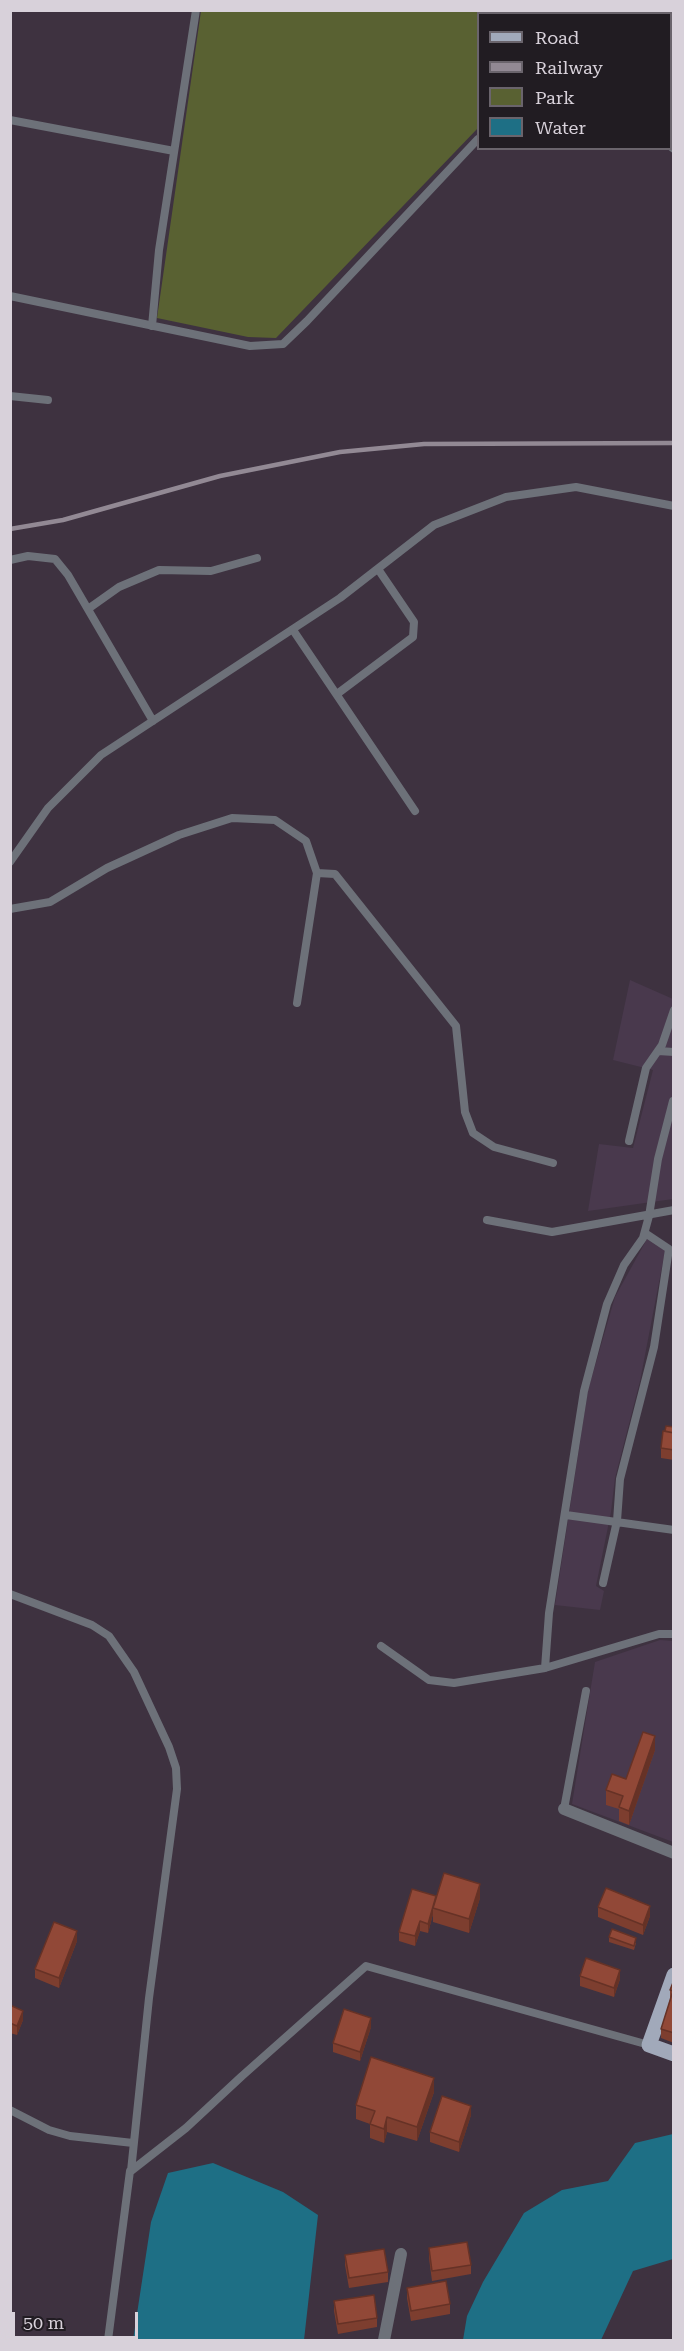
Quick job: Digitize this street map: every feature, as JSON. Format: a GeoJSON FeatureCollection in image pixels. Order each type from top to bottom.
{"type":"FeatureCollection","features":[{"type":"Feature","properties":{"kind":"main road"},"geometry":{"type":"LineString","coordinates":[[674,1976],[649,2045],[674,2054]]}},
{"type":"Feature","properties":{"kind":"street"},"geometry":{"type":"LineString","coordinates":[[564,1809],[674,1853]]}},
{"type":"Feature","properties":{"kind":"street"},"geometry":{"type":"LineString","coordinates":[[384,2340],[401,2254]]}},
{"type":"Feature","properties":{"kind":"lane"},"geometry":{"type":"LineString","coordinates":[[152,326],[159,250],[196,10]]}},
{"type":"Feature","properties":{"kind":"lane"},"geometry":{"type":"LineString","coordinates":[[10,120],[174,151]]}},
{"type":"Feature","properties":{"kind":"lane"},"geometry":{"type":"LineString","coordinates":[[10,296],[250,346],[283,344],[477,140]]}},
{"type":"Feature","properties":{"kind":"lane"},"geometry":{"type":"LineString","coordinates":[[10,396],[48,400]]}},
{"type":"Feature","properties":{"kind":"lane"},"geometry":{"type":"LineString","coordinates":[[10,861],[48,808],[101,755],[340,598],[434,525],[507,497],[576,487],[674,506]]}},
{"type":"Feature","properties":{"kind":"lane"},"geometry":{"type":"LineString","coordinates":[[10,560],[28,556],[55,559],[68,575],[153,721]]}},
{"type":"Feature","properties":{"kind":"lane"},"geometry":{"type":"LineString","coordinates":[[88,609],[119,587],[159,570],[211,571],[257,558]]}},
{"type":"Feature","properties":{"kind":"lane"},"geometry":{"type":"LineString","coordinates":[[337,694],[413,637],[414,622],[378,569]]}},
{"type":"Feature","properties":{"kind":"lane"},"geometry":{"type":"LineString","coordinates":[[292,630],[415,811]]}},
{"type":"Feature","properties":{"kind":"lane"},"geometry":{"type":"LineString","coordinates":[[10,909],[50,902],[107,868],[179,835],[232,818],[275,820],[306,842],[317,873],[297,1003]]}},
{"type":"Feature","properties":{"kind":"lane"},"geometry":{"type":"LineString","coordinates":[[317,873],[335,874],[456,1026],[465,1112],[473,1133],[494,1147],[554,1163]]}},
{"type":"Feature","properties":{"kind":"lane"},"geometry":{"type":"LineString","coordinates":[[629,1141],[646,1068],[662,1045],[674,1010]]}},
{"type":"Feature","properties":{"kind":"lane"},"geometry":{"type":"LineString","coordinates":[[658,1050],[674,1052]]}},
{"type":"Feature","properties":{"kind":"lane"},"geometry":{"type":"LineString","coordinates":[[545,1668],[549,1613],[584,1391],[607,1304],[624,1265],[645,1233],[658,1159],[674,1101]]}},
{"type":"Feature","properties":{"kind":"lane"},"geometry":{"type":"LineString","coordinates":[[487,1220],[552,1232],[674,1210]]}},
{"type":"Feature","properties":{"kind":"lane"},"geometry":{"type":"LineString","coordinates":[[603,1583],[616,1521],[620,1479],[654,1347],[669,1249],[645,1233]]}},
{"type":"Feature","properties":{"kind":"lane"},"geometry":{"type":"LineString","coordinates":[[566,1515],[674,1530]]}},
{"type":"Feature","properties":{"kind":"lane"},"geometry":{"type":"LineString","coordinates":[[10,1594],[92,1626],[109,1636],[134,1672],[169,1747],[176,1768],[177,1789],[149,1998],[108,2340]]}},
{"type":"Feature","properties":{"kind":"lane"},"geometry":{"type":"LineString","coordinates":[[381,1646],[429,1680],[454,1683],[545,1668],[659,1634],[674,1634]]}},
{"type":"Feature","properties":{"kind":"lane"},"geometry":{"type":"LineString","coordinates":[[564,1809],[586,1691]]}},
{"type":"Feature","properties":{"kind":"lane"},"geometry":{"type":"LineString","coordinates":[[130,2171],[186,2128],[366,1966],[649,2045]]}},
{"type":"Feature","properties":{"kind":"lane"},"geometry":{"type":"LineString","coordinates":[[10,2110],[49,2130],[70,2136],[133,2143]]}},
{"type":"Feature","properties":{"kind":"shaded area"},"geometry":{"type":"Polygon","coordinates":[[[630,980],[673,999],[673,1199],[588,1211],[599,1144],[633,1148],[653,1070],[613,1060],[630,980]]]}},
{"type":"Feature","properties":{"kind":"shaded area"},"geometry":{"type":"Polygon","coordinates":[[[647,1239],[665,1251],[640,1381],[615,1478],[611,1512],[596,1586],[604,1591],[600,1610],[555,1605],[588,1390],[615,1297],[647,1239]]]}},
{"type":"Feature","properties":{"kind":"shaded area"},"geometry":{"type":"Polygon","coordinates":[[[660,1640],[673,1641],[673,1842],[572,1804],[595,1662],[660,1640]]]}},
{"type":"Feature","properties":{"kind":"green space"},"geometry":{"type":"Polygon","coordinates":[[[493,10],[496,12],[477,12],[477,129],[276,338],[248,337],[157,318],[201,11],[493,10]]]}},
{"type":"Feature","properties":{"kind":"water"},"geometry":{"type":"Polygon","coordinates":[[[673,2134],[673,2259],[633,2271],[601,2340],[463,2340],[467,2316],[483,2282],[524,2213],[562,2190],[608,2181],[635,2143],[673,2134]]]}},
{"type":"Feature","properties":{"kind":"water"},"geometry":{"type":"Polygon","coordinates":[[[213,2163],[283,2192],[318,2215],[304,2340],[133,2340],[151,2222],[168,2173],[213,2163]]]}},
{"type":"Feature","properties":{"kind":"building"},"geometry":{"type":"Polygon","coordinates":[[[666,1426],[674,1427],[674,1433],[665,1431],[666,1426]]]}},
{"type":"Feature","properties":{"kind":"building"},"geometry":{"type":"Polygon","coordinates":[[[663,1431],[674,1433],[674,1450],[661,1448],[663,1431]]]}},
{"type":"Feature","properties":{"kind":"building"},"geometry":{"type":"Polygon","coordinates":[[[643,1732],[655,1736],[629,1811],[619,1807],[623,1796],[606,1790],[612,1774],[626,1779],[643,1732]]]}},
{"type":"Feature","properties":{"kind":"building"},"geometry":{"type":"Polygon","coordinates":[[[444,1873],[480,1884],[469,1919],[433,1908],[444,1873]]]}},
{"type":"Feature","properties":{"kind":"building"},"geometry":{"type":"Polygon","coordinates":[[[606,1888],[650,1906],[643,1925],[598,1907],[606,1888]]]}},
{"type":"Feature","properties":{"kind":"building"},"geometry":{"type":"Polygon","coordinates":[[[412,1889],[436,1896],[428,1924],[420,1921],[415,1936],[399,1932],[412,1889]]]}},
{"type":"Feature","properties":{"kind":"building"},"geometry":{"type":"Polygon","coordinates":[[[54,1922],[77,1931],[59,1978],[35,1969],[54,1922]]]}},
{"type":"Feature","properties":{"kind":"building"},"geometry":{"type":"Polygon","coordinates":[[[612,1929],[636,1938],[634,1946],[609,1937],[612,1929]]]}},
{"type":"Feature","properties":{"kind":"building"},"geometry":{"type":"Polygon","coordinates":[[[586,1958],[620,1970],[614,1988],[580,1976],[586,1958]]]}},
{"type":"Feature","properties":{"kind":"building"},"geometry":{"type":"Polygon","coordinates":[[[672,1994],[674,1994],[674,2033],[661,2029],[672,1994]]]}},
{"type":"Feature","properties":{"kind":"building"},"geometry":{"type":"Polygon","coordinates":[[[10,2005],[23,2011],[17,2026],[10,2023],[10,2005]]]}},
{"type":"Feature","properties":{"kind":"building"},"geometry":{"type":"Polygon","coordinates":[[[344,2009],[371,2018],[360,2052],[333,2043],[344,2009]]]}},
{"type":"Feature","properties":{"kind":"building"},"geometry":{"type":"Polygon","coordinates":[[[371,2057],[434,2078],[417,2127],[387,2117],[384,2129],[370,2124],[375,2111],[356,2105],[371,2057]]]}},
{"type":"Feature","properties":{"kind":"building"},"geometry":{"type":"Polygon","coordinates":[[[442,2096],[471,2106],[459,2142],[430,2132],[442,2096]]]}},
{"type":"Feature","properties":{"kind":"building"},"geometry":{"type":"Polygon","coordinates":[[[467,2242],[471,2265],[432,2271],[429,2248],[467,2242]]]}},
{"type":"Feature","properties":{"kind":"building"},"geometry":{"type":"Polygon","coordinates":[[[384,2249],[388,2272],[349,2278],[345,2255],[384,2249]]]}},
{"type":"Feature","properties":{"kind":"building"},"geometry":{"type":"Polygon","coordinates":[[[446,2281],[450,2304],[411,2311],[407,2288],[446,2281]]]}},
{"type":"Feature","properties":{"kind":"building"},"geometry":{"type":"Polygon","coordinates":[[[374,2295],[377,2318],[338,2324],[334,2301],[374,2295]]]}},
{"type":"Feature","properties":{"kind":"railway"},"geometry":{"type":"LineString","coordinates":[[10,529],[63,520],[220,476],[340,452],[424,444],[674,443]]}}]}
